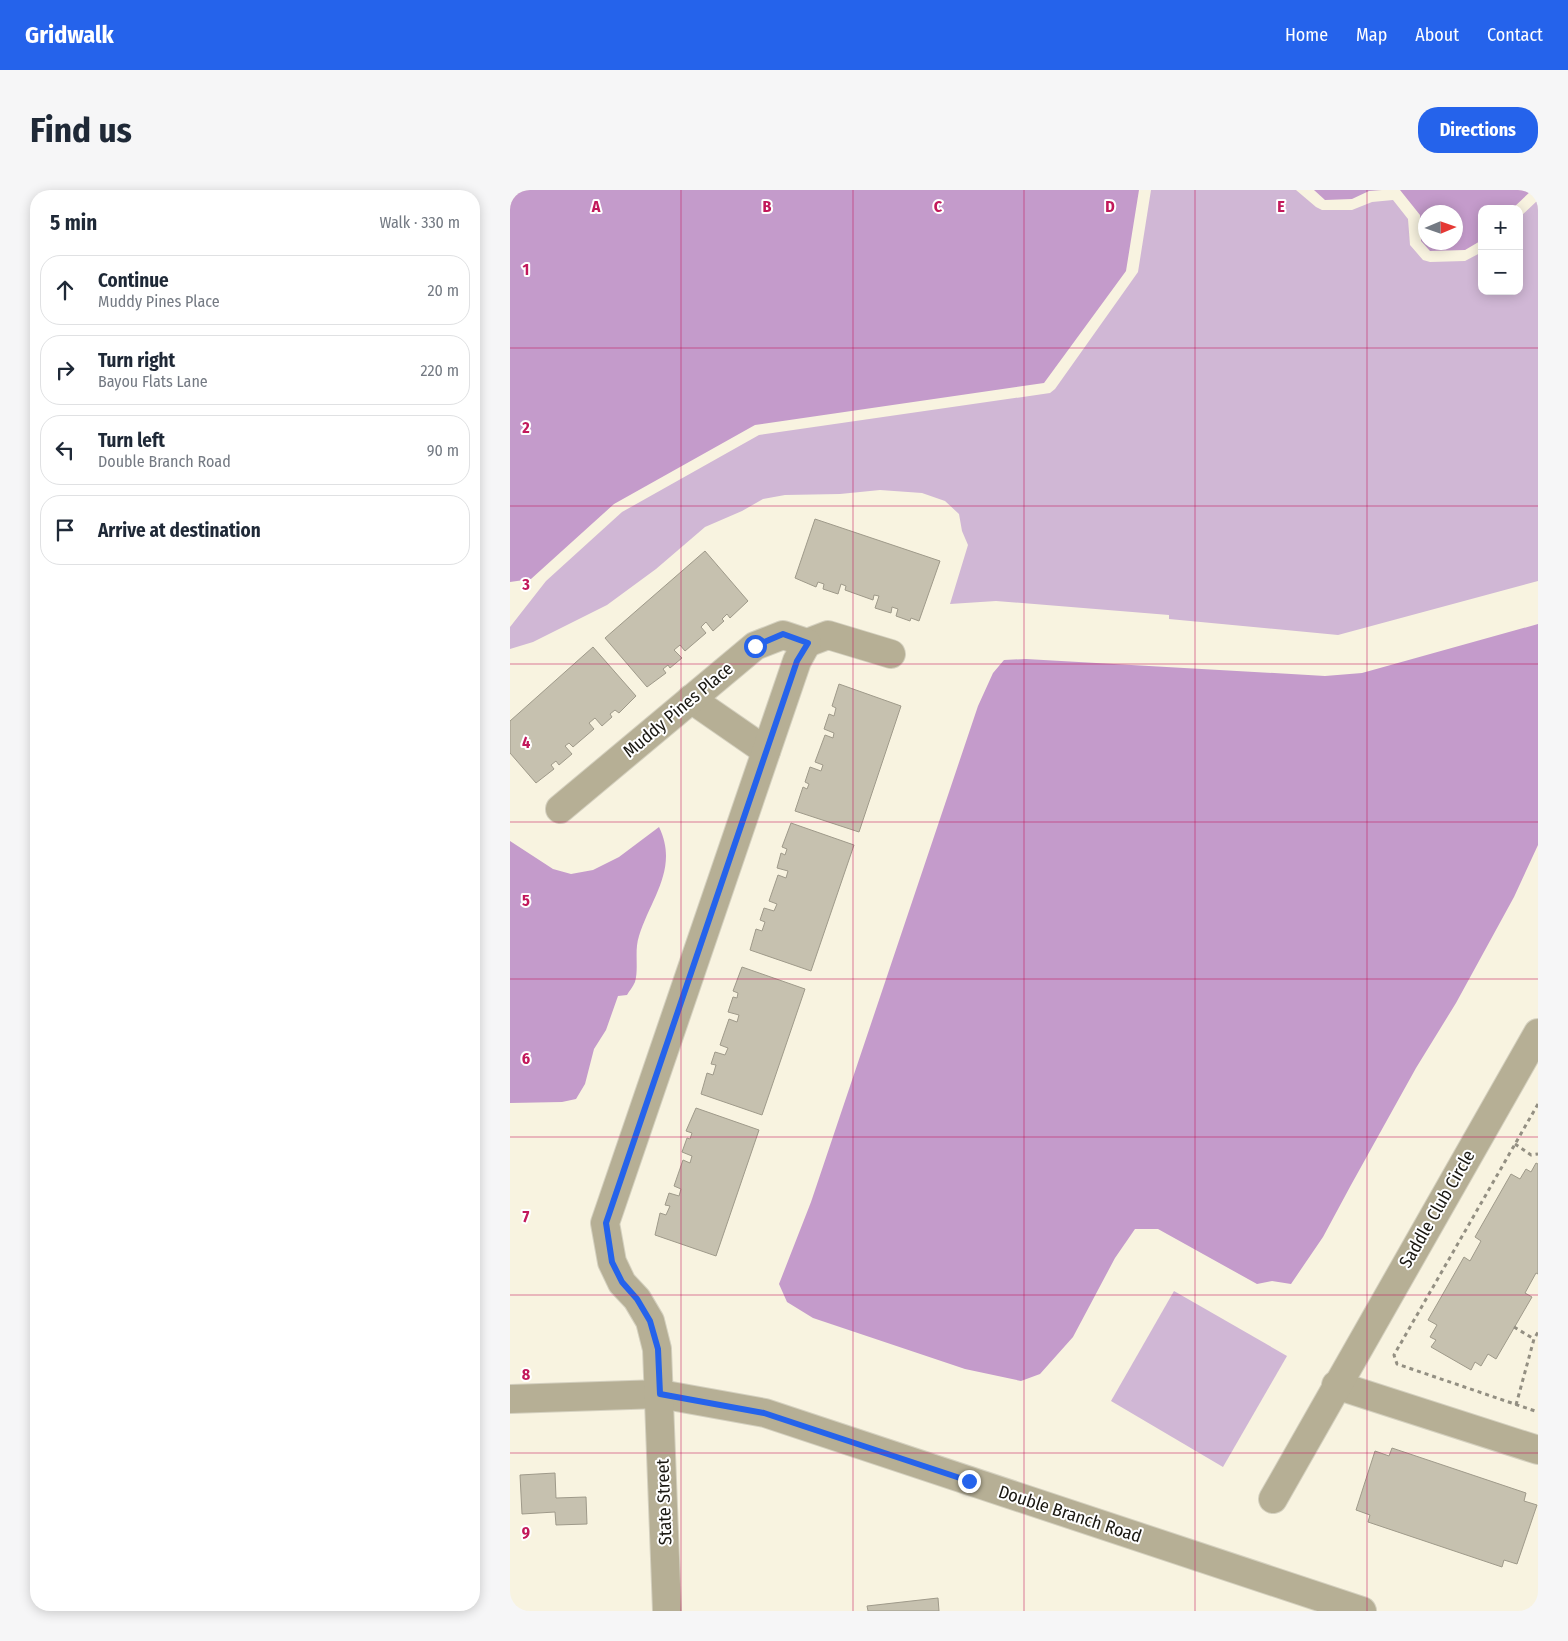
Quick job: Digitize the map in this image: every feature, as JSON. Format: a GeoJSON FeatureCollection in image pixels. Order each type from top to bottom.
{"type":"FeatureCollection","features":[{"type":"Feature","properties":{"kind":"street","name":"Muddy Pines Place"},"geometry":{"type":"LineString","coordinates":[[560,809],[755,646],[783,634],[808,643]]}},
{"type":"Feature","properties":{"kind":"street"},"geometry":{"type":"LineString","coordinates":[[808,643],[828,635],[891,654]]}},
{"type":"Feature","properties":{"kind":"street","name":"State Street"},"geometry":{"type":"LineString","coordinates":[[667,1611],[658,1349],[650,1321],[637,1299],[622,1282],[612,1262],[606,1223],[797,661],[808,643]]}},
{"type":"Feature","properties":{"kind":"street"},"geometry":{"type":"LineString","coordinates":[[691,699],[766,751]]}},
{"type":"Feature","properties":{"kind":"street","name":"Saddle Club Circle"},"geometry":{"type":"LineString","coordinates":[[1273,1499],[1538,1034]]}},
{"type":"Feature","properties":{"kind":"street"},"geometry":{"type":"LineString","coordinates":[[1336,1386],[1538,1450]]}},
{"type":"Feature","properties":{"kind":"street","name":"Double Branch Road"},"geometry":{"type":"LineString","coordinates":[[510,1399],[660,1394],[764,1413],[1297,1601],[1362,1611]]}},
{"type":"Feature","properties":{"kind":"path"},"geometry":{"type":"LineString","coordinates":[[1538,1104],[1394,1355],[1397,1364],[1538,1412]]}},
{"type":"Feature","properties":{"kind":"path"},"geometry":{"type":"LineString","coordinates":[[1515,1144],[1531,1155],[1538,1154]]}},
{"type":"Feature","properties":{"kind":"path"},"geometry":{"type":"LineString","coordinates":[[1514,1328],[1534,1339]]}},
{"type":"Feature","properties":{"kind":"path"},"geometry":{"type":"LineString","coordinates":[[1516,1404],[1534,1339],[1538,1332]]}},
{"type":"Feature","properties":{"kind":"shaded area"},"geometry":{"type":"Polygon","coordinates":[[[510,190],[1139,190],[1126,271],[1044,383],[755,425],[614,504],[531,579],[510,582],[510,190]]]}},
{"type":"Feature","properties":{"kind":"shaded area"},"geometry":{"type":"Polygon","coordinates":[[[1151,190],[1296,190],[1322,210],[1352,210],[1372,202],[1393,200],[1408,219],[1410,245],[1423,260],[1430,262],[1465,261],[1478,254],[1478,295],[1523,295],[1523,214],[1538,200],[1538,581],[1338,635],[1169,619],[1169,615],[996,601],[950,604],[968,545],[962,531],[959,514],[945,501],[922,493],[880,490],[840,494],[785,495],[763,499],[742,511],[705,527],[656,569],[607,605],[533,642],[510,649],[510,627],[546,581],[622,512],[759,435],[1050,393],[1055,389],[1138,272],[1151,190]]]}},
{"type":"Feature","properties":{"kind":"shaded area"},"geometry":{"type":"Polygon","coordinates":[[[1314,190],[1382,190],[1369,191],[1352,199],[1325,200],[1314,190]]]}},
{"type":"Feature","properties":{"kind":"shaded area"},"geometry":{"type":"Polygon","coordinates":[[[1400,190],[1532,190],[1516,205],[1478,205],[1478,242],[1465,250],[1430,251],[1463,250],[1463,205],[1418,205],[1418,212],[1400,190]]]}},
{"type":"Feature","properties":{"kind":"shaded area"},"geometry":{"type":"Polygon","coordinates":[[[1538,624],[1538,845],[1514,897],[1456,1003],[1416,1068],[1323,1237],[1291,1284],[1272,1281],[1257,1284],[1158,1229],[1135,1229],[1115,1258],[1073,1337],[1040,1374],[1021,1381],[965,1369],[813,1318],[787,1302],[779,1284],[811,1202],[978,706],[993,673],[1004,660],[1026,659],[1325,676],[1362,673],[1538,624]]]}},
{"type":"Feature","properties":{"kind":"shaded area"},"geometry":{"type":"Polygon","coordinates":[[[659,827],[666,856],[665,869],[639,936],[635,982],[627,995],[618,996],[606,1030],[594,1049],[585,1084],[576,1099],[562,1102],[510,1103],[510,841],[553,869],[571,874],[593,870],[619,857],[659,827]]]}},
{"type":"Feature","properties":{"kind":"shaded area"},"geometry":{"type":"Polygon","coordinates":[[[1174,1291],[1287,1356],[1223,1467],[1111,1401],[1174,1291]]]}},
{"type":"Feature","properties":{"kind":"building"},"geometry":{"type":"Polygon","coordinates":[[[815,519],[940,561],[919,621],[911,618],[910,621],[896,616],[898,609],[892,607],[891,613],[875,608],[879,596],[874,595],[873,600],[845,590],[846,586],[841,584],[838,594],[823,589],[824,584],[818,582],[816,587],[795,578],[815,519]]]}},
{"type":"Feature","properties":{"kind":"building"},"geometry":{"type":"Polygon","coordinates":[[[705,551],[748,601],[730,618],[727,614],[722,619],[724,621],[713,631],[706,622],[701,627],[706,633],[685,651],[680,645],[674,650],[682,658],[670,668],[668,665],[663,669],[666,673],[647,687],[605,638],[705,551]]]}},
{"type":"Feature","properties":{"kind":"building"},"geometry":{"type":"Polygon","coordinates":[[[593,647],[636,696],[619,713],[615,710],[610,714],[612,717],[602,726],[595,718],[589,723],[594,729],[573,747],[569,743],[565,746],[572,754],[559,765],[556,761],[551,765],[554,769],[536,783],[510,753],[510,721],[593,647]]]}},
{"type":"Feature","properties":{"kind":"building"},"geometry":{"type":"Polygon","coordinates":[[[839,684],[901,706],[859,832],[795,811],[803,787],[807,789],[809,784],[805,782],[810,767],[821,771],[823,765],[815,762],[825,735],[833,738],[834,733],[824,729],[829,714],[834,716],[836,708],[832,706],[839,684]]]}},
{"type":"Feature","properties":{"kind":"building"},"geometry":{"type":"Polygon","coordinates":[[[791,823],[854,845],[811,971],[750,950],[756,929],[762,931],[765,922],[760,920],[764,908],[774,911],[777,904],[769,901],[778,875],[786,878],[788,871],[777,868],[781,853],[785,855],[787,849],[782,847],[791,823]]]}},
{"type":"Feature","properties":{"kind":"building"},"geometry":{"type":"Polygon","coordinates":[[[742,967],[805,989],[762,1115],[701,1094],[707,1073],[713,1075],[716,1065],[711,1064],[715,1052],[725,1055],[728,1048],[720,1045],[729,1019],[737,1022],[739,1015],[728,1012],[733,997],[737,998],[738,993],[733,991],[742,967]]]}},
{"type":"Feature","properties":{"kind":"building"},"geometry":{"type":"Polygon","coordinates":[[[696,1108],[759,1130],[716,1256],[655,1235],[660,1213],[666,1215],[670,1206],[665,1205],[669,1193],[679,1196],[681,1189],[674,1186],[683,1160],[690,1163],[692,1156],[682,1152],[687,1138],[690,1139],[692,1133],[686,1131],[696,1108]]]}},
{"type":"Feature","properties":{"kind":"building"},"geometry":{"type":"Polygon","coordinates":[[[1536,1163],[1538,1164],[1538,1274],[1536,1273],[1525,1293],[1532,1297],[1496,1359],[1488,1354],[1481,1366],[1475,1362],[1471,1370],[1431,1347],[1436,1340],[1430,1337],[1437,1325],[1428,1320],[1464,1257],[1470,1261],[1481,1241],[1475,1237],[1511,1174],[1520,1179],[1526,1169],[1531,1172],[1536,1163]]]}},
{"type":"Feature","properties":{"kind":"building"},"geometry":{"type":"Polygon","coordinates":[[[1392,1448],[1526,1493],[1524,1501],[1537,1505],[1517,1564],[1504,1560],[1502,1567],[1368,1522],[1370,1515],[1356,1510],[1375,1451],[1389,1456],[1392,1448]]]}},
{"type":"Feature","properties":{"kind":"building"},"geometry":{"type":"Polygon","coordinates":[[[555,1473],[556,1498],[586,1497],[587,1524],[556,1525],[555,1512],[522,1514],[520,1475],[555,1473]]]}},
{"type":"Feature","properties":{"kind":"building"},"geometry":{"type":"Polygon","coordinates":[[[938,1598],[939,1611],[868,1611],[867,1606],[938,1598]]]}},
{"type":"Feature","properties":{"kind":"route"},"geometry":{"type":"LineString","coordinates":[[755,646],[783,634],[808,643],[797,661],[606,1223],[612,1262],[622,1282],[637,1299],[650,1321],[658,1349],[660,1394],[764,1413],[969,1481]]}}]}
